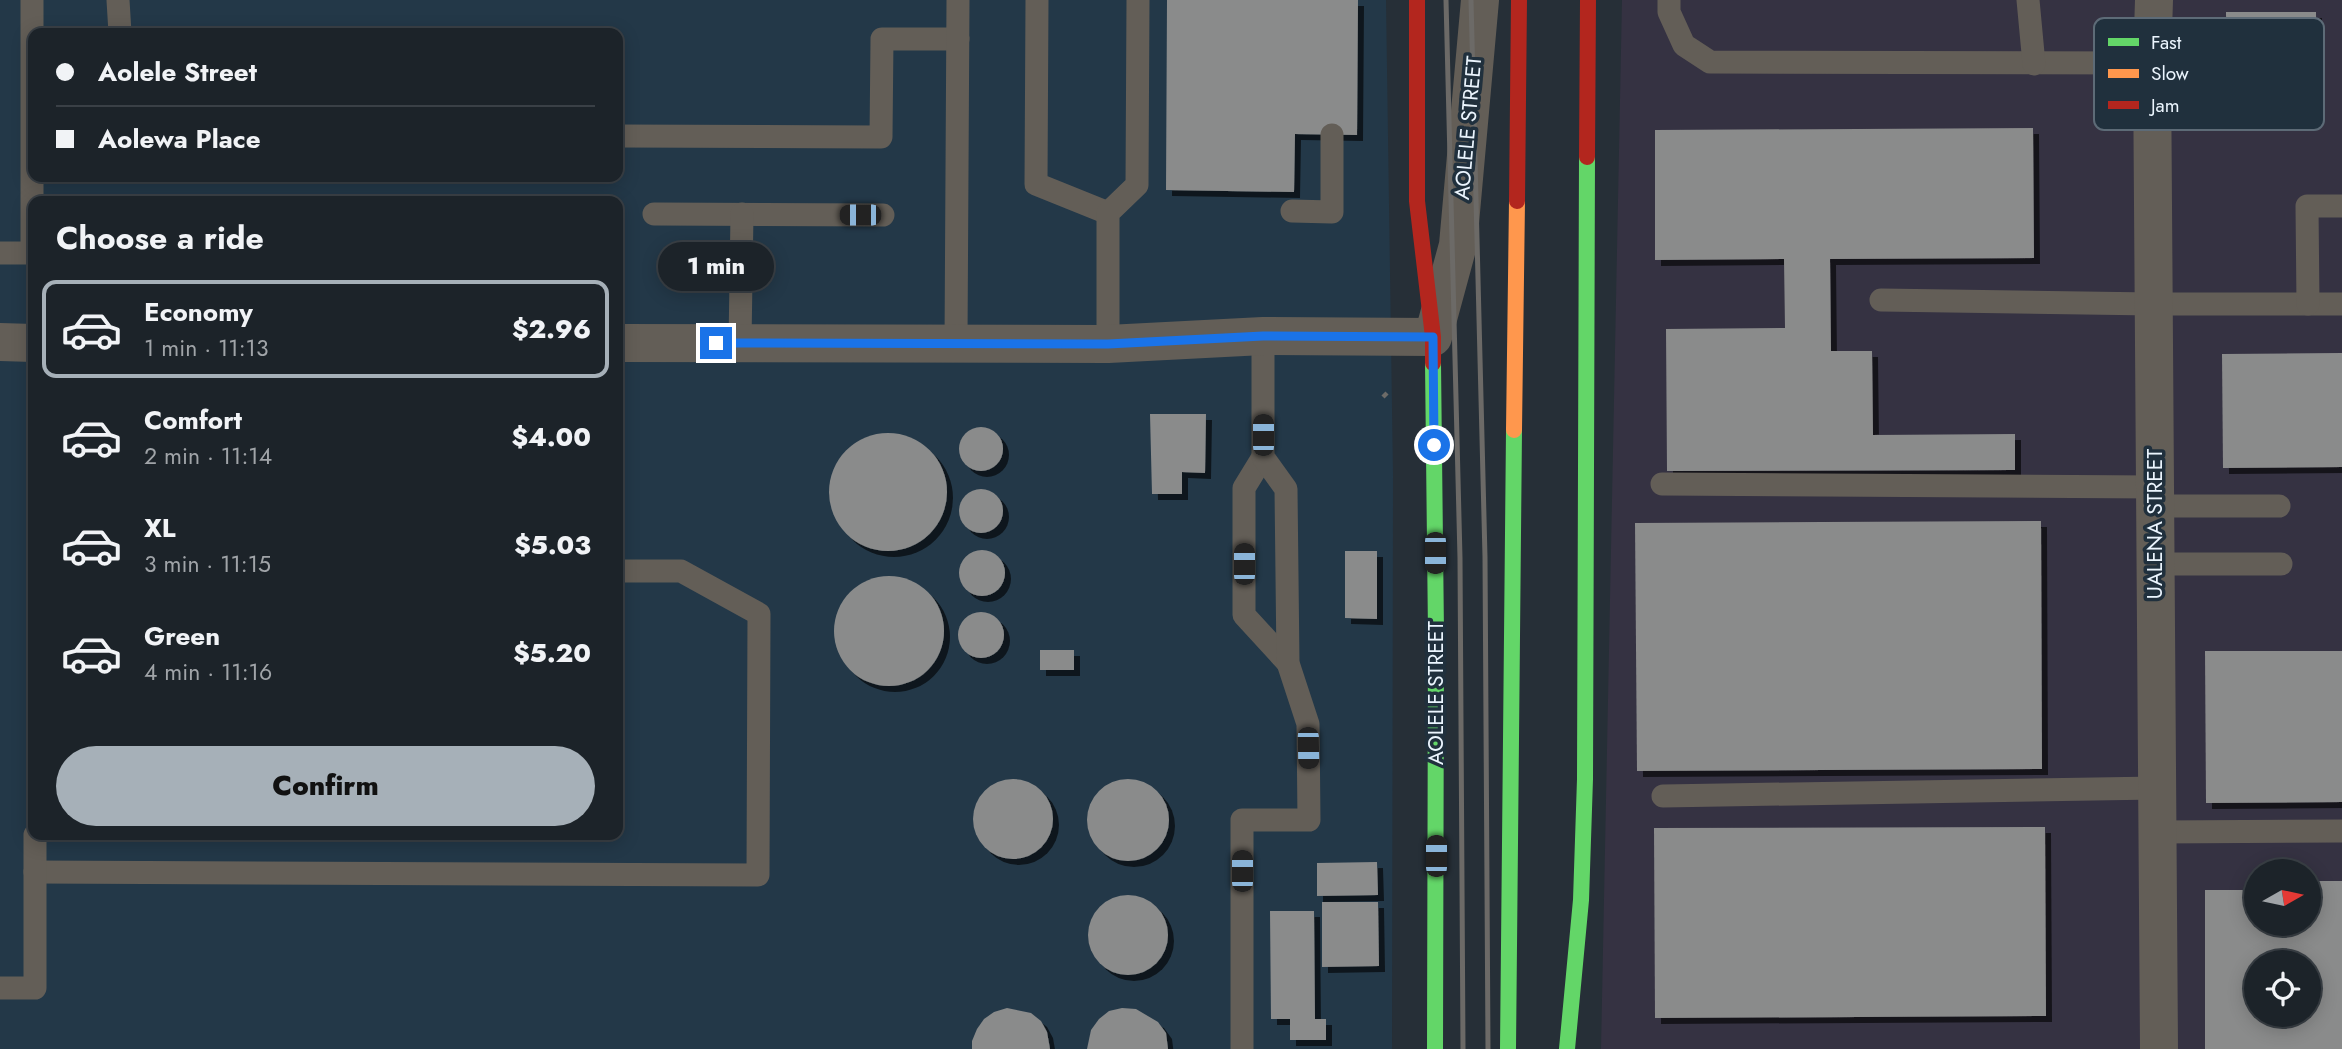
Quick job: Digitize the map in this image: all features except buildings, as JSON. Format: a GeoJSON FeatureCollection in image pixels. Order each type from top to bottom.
{"type":"FeatureCollection","features":[{"type":"Feature","properties":{"kind":"main road","name":"AOLELE STREET"},"geometry":{"type":"LineString","coordinates":[[1417,0],[1417,201],[1433,337],[1436,621],[1435,1049]]}},
{"type":"Feature","properties":{"kind":"main road"},"geometry":{"type":"LineString","coordinates":[[1508,1049],[1518,0]]}},
{"type":"Feature","properties":{"kind":"main road"},"geometry":{"type":"LineString","coordinates":[[1567,1049],[1581,900],[1586,668],[1588,0]]}},
{"type":"Feature","properties":{"kind":"street","name":"AOLELE STREET"},"geometry":{"type":"LineString","coordinates":[[1433,337],[1458,245],[1480,0]]}},
{"type":"Feature","properties":{"kind":"street","name":"UALENA STREET"},"geometry":{"type":"LineString","coordinates":[[2153,18],[2154,0]]}},
{"type":"Feature","properties":{"kind":"street","name":"UALENA STREET"},"geometry":{"type":"LineString","coordinates":[[2152,130],[2159,1049]]}},
{"type":"Feature","properties":{"kind":"street"},"geometry":{"type":"LineString","coordinates":[[623,343],[1108,344],[1263,336],[1433,337]]}},
{"type":"Feature","properties":{"kind":"street"},"geometry":{"type":"LineString","coordinates":[[0,342],[28,343]]}},
{"type":"Feature","properties":{"kind":"lane"},"geometry":{"type":"LineString","coordinates":[[32,0],[32,28]]}},
{"type":"Feature","properties":{"kind":"lane"},"geometry":{"type":"LineString","coordinates":[[118,0],[120,28]]}},
{"type":"Feature","properties":{"kind":"lane"},"geometry":{"type":"LineString","coordinates":[[956,343],[958,0]]}},
{"type":"Feature","properties":{"kind":"lane"},"geometry":{"type":"LineString","coordinates":[[1037,0],[1036,184],[1108,213]]}},
{"type":"Feature","properties":{"kind":"lane"},"geometry":{"type":"LineString","coordinates":[[1108,344],[1108,213],[1137,185],[1138,0]]}},
{"type":"Feature","properties":{"kind":"lane"},"geometry":{"type":"LineString","coordinates":[[1669,0],[1669,12],[1684,45],[1710,62],[2094,64]]}},
{"type":"Feature","properties":{"kind":"lane"},"geometry":{"type":"LineString","coordinates":[[2028,0],[2034,64]]}},
{"type":"Feature","properties":{"kind":"lane"},"geometry":{"type":"LineString","coordinates":[[623,136],[881,137],[882,38],[958,39]]}},
{"type":"Feature","properties":{"kind":"lane"},"geometry":{"type":"LineString","coordinates":[[1292,211],[1332,212],[1332,135]]}},
{"type":"Feature","properties":{"kind":"lane"},"geometry":{"type":"LineString","coordinates":[[2308,304],[2307,206],[2342,206]]}},
{"type":"Feature","properties":{"kind":"lane"},"geometry":{"type":"LineString","coordinates":[[654,214],[884,215]]}},
{"type":"Feature","properties":{"kind":"lane"},"geometry":{"type":"LineString","coordinates":[[740,343],[742,214]]}},
{"type":"Feature","properties":{"kind":"lane"},"geometry":{"type":"LineString","coordinates":[[0,253],[28,253]]}},
{"type":"Feature","properties":{"kind":"lane"},"geometry":{"type":"LineString","coordinates":[[1881,300],[2342,304]]}},
{"type":"Feature","properties":{"kind":"lane"},"geometry":{"type":"LineString","coordinates":[[1263,336],[1263,457],[1244,488],[1244,615],[1288,663]]}},
{"type":"Feature","properties":{"kind":"lane"},"geometry":{"type":"LineString","coordinates":[[1242,1049],[1242,820],[1309,820],[1308,724],[1288,663],[1286,489],[1263,457]]}},
{"type":"Feature","properties":{"kind":"lane"},"geometry":{"type":"LineString","coordinates":[[1662,484],[2155,497],[2279,506]]}},
{"type":"Feature","properties":{"kind":"lane"},"geometry":{"type":"LineString","coordinates":[[2155,564],[2281,564]]}},
{"type":"Feature","properties":{"kind":"lane"},"geometry":{"type":"LineString","coordinates":[[35,873],[758,875],[759,614],[681,571],[623,570]]}},
{"type":"Feature","properties":{"kind":"lane"},"geometry":{"type":"LineString","coordinates":[[1663,796],[2157,788]]}},
{"type":"Feature","properties":{"kind":"lane"},"geometry":{"type":"LineString","coordinates":[[2157,832],[2342,831]]}},
{"type":"Feature","properties":{"kind":"lane"},"geometry":{"type":"LineString","coordinates":[[0,988],[35,988],[35,840]]}},
{"type":"Feature","properties":{"kind":"shaded area"},"geometry":{"type":"Polygon","coordinates":[[[0,0],[1386,0],[1393,476],[1392,1049],[0,1049],[0,0]]]}},
{"type":"Feature","properties":{"kind":"shaded area"},"geometry":{"type":"Polygon","coordinates":[[[1622,0],[2342,0],[2342,1049],[1601,1049],[1622,0]]]}},
{"type":"Feature","properties":{"kind":"railway"},"geometry":{"type":"LineString","coordinates":[[1446,0],[1460,558],[1463,1049]]}},
{"type":"Feature","properties":{"kind":"railway"},"geometry":{"type":"LineString","coordinates":[[1471,0],[1485,557],[1488,1049]]}},
{"type":"Feature","properties":{"kind":"traffic: fast"},"geometry":{"type":"LineString","coordinates":[[1567,1049],[1581,900],[1585,779],[1587,157]]}},
{"type":"Feature","properties":{"kind":"traffic: fast"},"geometry":{"type":"LineString","coordinates":[[1433,363],[1436,634],[1435,1049]]}},
{"type":"Feature","properties":{"kind":"traffic: fast"},"geometry":{"type":"LineString","coordinates":[[1508,1049],[1514,430]]}},
{"type":"Feature","properties":{"kind":"traffic: slow"},"geometry":{"type":"LineString","coordinates":[[1514,430],[1517,201]]}},
{"type":"Feature","properties":{"kind":"traffic: jam"},"geometry":{"type":"LineString","coordinates":[[1417,0],[1417,201],[1433,337],[1433,363]]}},
{"type":"Feature","properties":{"kind":"traffic: jam"},"geometry":{"type":"LineString","coordinates":[[1517,201],[1519,0]]}},
{"type":"Feature","properties":{"kind":"traffic: jam"},"geometry":{"type":"LineString","coordinates":[[1587,157],[1588,0]]}},
{"type":"Feature","properties":{"kind":"route"},"geometry":{"type":"LineString","coordinates":[[716,343],[1108,344],[1263,336],[1433,337],[1434,445]]}}]}
